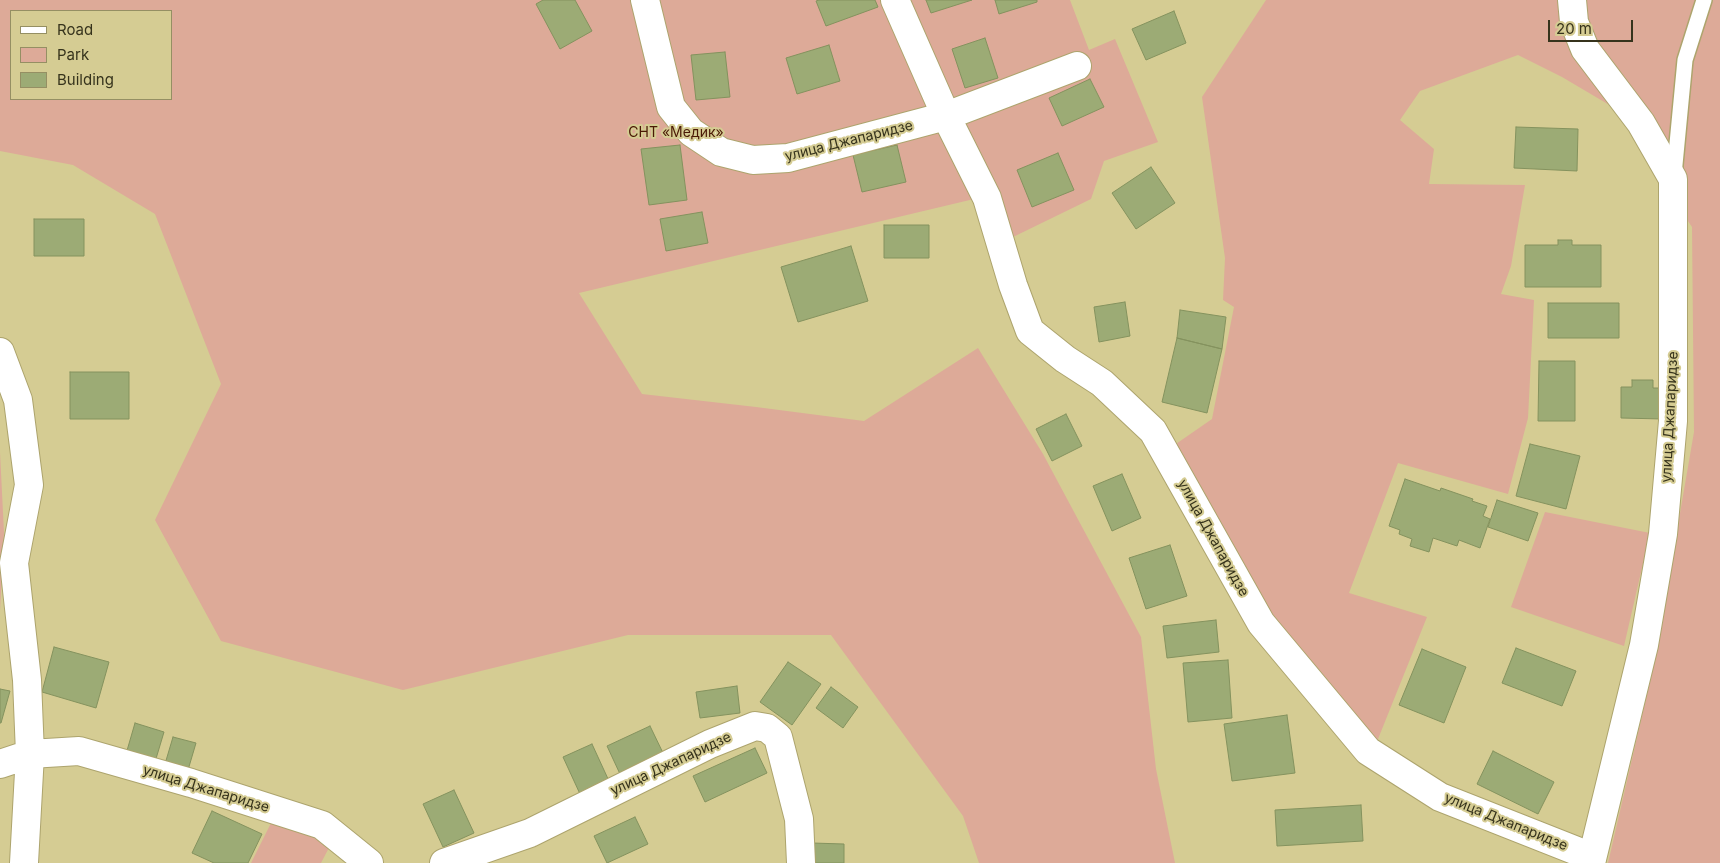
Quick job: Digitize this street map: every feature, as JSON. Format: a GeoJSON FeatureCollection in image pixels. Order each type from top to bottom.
{"type":"FeatureCollection","features":[{"type":"Feature","properties":{"kind":"street","name":"улица Джапаридзе"},"geometry":{"type":"LineString","coordinates":[[645,0],[671,108],[691,132],[721,152],[753,160],[788,158],[946,116],[1077,66]]}},
{"type":"Feature","properties":{"kind":"street","name":"улица Джапаридзе"},"geometry":{"type":"LineString","coordinates":[[895,0],[946,116],[988,198],[1013,285],[1030,331],[1065,359],[1102,383],[1153,431],[1261,623],[1368,750],[1440,797],[1591,860],[1644,646],[1662,534],[1673,421],[1674,179]]}},
{"type":"Feature","properties":{"kind":"street"},"geometry":{"type":"LineString","coordinates":[[1572,0],[1574,22],[1585,49],[1641,123],[1674,179]]}},
{"type":"Feature","properties":{"kind":"street"},"geometry":{"type":"LineString","coordinates":[[0,352],[29,484],[14,563],[27,680],[30,754],[24,863]]}},
{"type":"Feature","properties":{"kind":"street","name":"улица Джапаридзе"},"geometry":{"type":"LineString","coordinates":[[444,863],[530,833],[710,744],[755,726],[767,728],[778,737],[799,819],[801,863]]}},
{"type":"Feature","properties":{"kind":"street","name":"улица Джапаридзе"},"geometry":{"type":"LineString","coordinates":[[0,764],[30,754],[79,750],[322,825],[369,863]]}},
{"type":"Feature","properties":{"kind":"lane"},"geometry":{"type":"LineString","coordinates":[[1674,179],[1685,60],[1704,0]]}},
{"type":"Feature","properties":{"kind":"green space","name":"СНТ «Медик»"},"geometry":{"type":"Polygon","coordinates":[[[0,0],[1070,0],[1089,50],[1115,39],[1158,142],[1104,161],[1091,199],[1011,238],[995,194],[579,293],[642,394],[864,421],[978,348],[1043,454],[1141,637],[1156,769],[1175,863],[979,863],[963,816],[831,635],[628,635],[403,690],[221,641],[155,520],[221,384],[155,214],[73,165],[0,151],[0,0]]]}},
{"type":"Feature","properties":{"kind":"green space"},"geometry":{"type":"Polygon","coordinates":[[[1266,0],[1720,0],[1720,863],[1608,863],[1654,664],[1694,432],[1692,227],[1658,177],[1628,116],[1562,77],[1518,55],[1420,91],[1400,120],[1434,149],[1429,184],[1525,185],[1511,266],[1501,294],[1534,300],[1528,418],[1508,494],[1398,463],[1349,593],[1427,617],[1376,744],[1267,610],[1173,446],[1212,419],[1234,307],[1223,300],[1225,258],[1202,97],[1266,0]]]}},
{"type":"Feature","properties":{"kind":"green space"},"geometry":{"type":"Polygon","coordinates":[[[0,452],[4,533],[0,611],[0,452]]]}},
{"type":"Feature","properties":{"kind":"green space"},"geometry":{"type":"Polygon","coordinates":[[[1545,512],[1650,533],[1624,646],[1511,607],[1545,512]]]}},
{"type":"Feature","properties":{"kind":"green space"},"geometry":{"type":"Polygon","coordinates":[[[274,817],[332,842],[321,863],[251,863],[274,817]]]}},
{"type":"Feature","properties":{"kind":"building"},"geometry":{"type":"Polygon","coordinates":[[[543,0],[575,0],[592,31],[560,49],[536,4],[543,0]]]}},
{"type":"Feature","properties":{"kind":"building"},"geometry":{"type":"Polygon","coordinates":[[[875,0],[878,7],[826,26],[816,1],[875,0]]]}},
{"type":"Feature","properties":{"kind":"building"},"geometry":{"type":"Polygon","coordinates":[[[926,0],[972,0],[931,13],[926,0]]]}},
{"type":"Feature","properties":{"kind":"building"},"geometry":{"type":"Polygon","coordinates":[[[995,0],[1037,0],[1037,2],[999,14],[995,0]]]}},
{"type":"Feature","properties":{"kind":"building"},"geometry":{"type":"Polygon","coordinates":[[[1174,11],[1186,43],[1146,60],[1132,29],[1174,11]]]}},
{"type":"Feature","properties":{"kind":"building"},"geometry":{"type":"Polygon","coordinates":[[[985,38],[998,78],[965,88],[952,49],[985,38]]]}},
{"type":"Feature","properties":{"kind":"building"},"geometry":{"type":"Polygon","coordinates":[[[829,45],[840,81],[797,94],[786,58],[829,45]]]}},
{"type":"Feature","properties":{"kind":"building"},"geometry":{"type":"Polygon","coordinates":[[[725,52],[730,97],[696,100],[691,55],[725,52]]]}},
{"type":"Feature","properties":{"kind":"building"},"geometry":{"type":"Polygon","coordinates":[[[1090,79],[1104,107],[1062,126],[1049,98],[1090,79]]]}},
{"type":"Feature","properties":{"kind":"building"},"geometry":{"type":"Polygon","coordinates":[[[1516,127],[1578,129],[1577,171],[1514,168],[1516,127]]]}},
{"type":"Feature","properties":{"kind":"building"},"geometry":{"type":"Polygon","coordinates":[[[680,145],[687,200],[649,205],[641,149],[680,145]]]}},
{"type":"Feature","properties":{"kind":"building"},"geometry":{"type":"Polygon","coordinates":[[[897,145],[906,182],[862,192],[853,155],[897,145]]]}},
{"type":"Feature","properties":{"kind":"building"},"geometry":{"type":"Polygon","coordinates":[[[1058,153],[1074,190],[1032,207],[1017,170],[1058,153]]]}},
{"type":"Feature","properties":{"kind":"building"},"geometry":{"type":"Polygon","coordinates":[[[1151,167],[1175,203],[1136,229],[1112,193],[1151,167]]]}},
{"type":"Feature","properties":{"kind":"building"},"geometry":{"type":"Polygon","coordinates":[[[702,212],[708,243],[666,251],[660,219],[702,212]]]}},
{"type":"Feature","properties":{"kind":"building"},"geometry":{"type":"Polygon","coordinates":[[[34,219],[84,219],[84,256],[34,256],[34,219]]]}},
{"type":"Feature","properties":{"kind":"building"},"geometry":{"type":"Polygon","coordinates":[[[884,225],[929,225],[929,258],[884,258],[884,225]]]}},
{"type":"Feature","properties":{"kind":"building"},"geometry":{"type":"Polygon","coordinates":[[[1558,240],[1572,240],[1572,245],[1601,245],[1601,287],[1525,287],[1525,245],[1558,245],[1558,240]]]}},
{"type":"Feature","properties":{"kind":"building"},"geometry":{"type":"Polygon","coordinates":[[[851,246],[868,301],[798,322],[781,267],[851,246]]]}},
{"type":"Feature","properties":{"kind":"building"},"geometry":{"type":"Polygon","coordinates":[[[1125,302],[1130,336],[1099,342],[1094,307],[1125,302]]]}},
{"type":"Feature","properties":{"kind":"building"},"geometry":{"type":"Polygon","coordinates":[[[1548,303],[1619,303],[1619,338],[1548,338],[1548,303]]]}},
{"type":"Feature","properties":{"kind":"building"},"geometry":{"type":"Polygon","coordinates":[[[1180,310],[1226,317],[1222,349],[1177,338],[1180,310]]]}},
{"type":"Feature","properties":{"kind":"building"},"geometry":{"type":"Polygon","coordinates":[[[1177,338],[1222,349],[1207,413],[1162,402],[1177,338]]]}},
{"type":"Feature","properties":{"kind":"building"},"geometry":{"type":"Polygon","coordinates":[[[1539,361],[1575,361],[1575,421],[1538,421],[1539,361]]]}},
{"type":"Feature","properties":{"kind":"building"},"geometry":{"type":"Polygon","coordinates":[[[70,372],[129,372],[129,419],[70,419],[70,372]]]}},
{"type":"Feature","properties":{"kind":"building"},"geometry":{"type":"Polygon","coordinates":[[[1632,380],[1653,380],[1653,388],[1663,388],[1663,419],[1621,418],[1621,387],[1632,387],[1632,380]]]}},
{"type":"Feature","properties":{"kind":"building"},"geometry":{"type":"Polygon","coordinates":[[[1066,414],[1082,446],[1052,461],[1036,429],[1066,414]]]}},
{"type":"Feature","properties":{"kind":"building"},"geometry":{"type":"Polygon","coordinates":[[[1530,444],[1580,456],[1566,509],[1516,496],[1530,444]]]}},
{"type":"Feature","properties":{"kind":"building"},"geometry":{"type":"Polygon","coordinates":[[[1122,474],[1141,518],[1112,531],[1093,486],[1122,474]]]}},
{"type":"Feature","properties":{"kind":"building"},"geometry":{"type":"Polygon","coordinates":[[[1405,479],[1440,491],[1441,488],[1487,506],[1483,516],[1490,519],[1480,548],[1459,540],[1457,546],[1433,538],[1429,552],[1410,546],[1412,539],[1399,534],[1400,530],[1389,526],[1405,479]]]}},
{"type":"Feature","properties":{"kind":"building"},"geometry":{"type":"Polygon","coordinates":[[[1497,500],[1538,513],[1528,541],[1488,527],[1497,500]]]}},
{"type":"Feature","properties":{"kind":"building"},"geometry":{"type":"Polygon","coordinates":[[[1170,545],[1187,596],[1146,609],[1129,558],[1170,545]]]}},
{"type":"Feature","properties":{"kind":"building"},"geometry":{"type":"Polygon","coordinates":[[[1216,620],[1219,652],[1167,658],[1163,626],[1216,620]]]}},
{"type":"Feature","properties":{"kind":"building"},"geometry":{"type":"Polygon","coordinates":[[[54,647],[109,662],[96,708],[42,692],[54,647]]]}},
{"type":"Feature","properties":{"kind":"building"},"geometry":{"type":"Polygon","coordinates":[[[1516,648],[1576,671],[1562,706],[1502,683],[1516,648]]]}},
{"type":"Feature","properties":{"kind":"building"},"geometry":{"type":"Polygon","coordinates":[[[1422,649],[1466,667],[1444,723],[1399,705],[1422,649]]]}},
{"type":"Feature","properties":{"kind":"building"},"geometry":{"type":"Polygon","coordinates":[[[1228,660],[1232,718],[1188,722],[1183,663],[1228,660]]]}},
{"type":"Feature","properties":{"kind":"building"},"geometry":{"type":"Polygon","coordinates":[[[788,662],[821,684],[792,725],[760,702],[788,662]]]}},
{"type":"Feature","properties":{"kind":"building"},"geometry":{"type":"Polygon","coordinates":[[[737,686],[740,713],[700,718],[696,692],[737,686]]]}},
{"type":"Feature","properties":{"kind":"building"},"geometry":{"type":"Polygon","coordinates":[[[831,687],[858,707],[843,728],[816,708],[831,687]]]}},
{"type":"Feature","properties":{"kind":"building"},"geometry":{"type":"Polygon","coordinates":[[[0,689],[10,691],[1,723],[0,723],[0,689]]]}},
{"type":"Feature","properties":{"kind":"building"},"geometry":{"type":"Polygon","coordinates":[[[1287,715],[1295,773],[1232,781],[1224,724],[1287,715]]]}},
{"type":"Feature","properties":{"kind":"building"},"geometry":{"type":"Polygon","coordinates":[[[135,723],[164,732],[155,762],[126,754],[135,723]]]}},
{"type":"Feature","properties":{"kind":"building"},"geometry":{"type":"Polygon","coordinates":[[[650,726],[664,755],[620,774],[607,746],[650,726]]]}},
{"type":"Feature","properties":{"kind":"building"},"geometry":{"type":"Polygon","coordinates":[[[173,737],[196,743],[188,770],[165,764],[173,737]]]}},
{"type":"Feature","properties":{"kind":"building"},"geometry":{"type":"Polygon","coordinates":[[[592,744],[609,781],[580,794],[563,757],[592,744]]]}},
{"type":"Feature","properties":{"kind":"building"},"geometry":{"type":"Polygon","coordinates":[[[755,748],[767,773],[705,802],[693,776],[755,748]]]}},
{"type":"Feature","properties":{"kind":"building"},"geometry":{"type":"Polygon","coordinates":[[[1493,751],[1554,782],[1538,814],[1477,784],[1493,751]]]}},
{"type":"Feature","properties":{"kind":"building"},"geometry":{"type":"Polygon","coordinates":[[[454,790],[474,833],[443,847],[423,804],[454,790]]]}},
{"type":"Feature","properties":{"kind":"building"},"geometry":{"type":"Polygon","coordinates":[[[1361,805],[1363,841],[1277,846],[1275,810],[1361,805]]]}},
{"type":"Feature","properties":{"kind":"building"},"geometry":{"type":"Polygon","coordinates":[[[212,811],[262,834],[248,863],[214,863],[192,853],[212,811]]]}},
{"type":"Feature","properties":{"kind":"building"},"geometry":{"type":"Polygon","coordinates":[[[635,817],[648,844],[607,863],[594,836],[635,817]]]}},
{"type":"Feature","properties":{"kind":"building"},"geometry":{"type":"Polygon","coordinates":[[[812,843],[844,844],[844,863],[812,863],[812,843]]]}}]}
